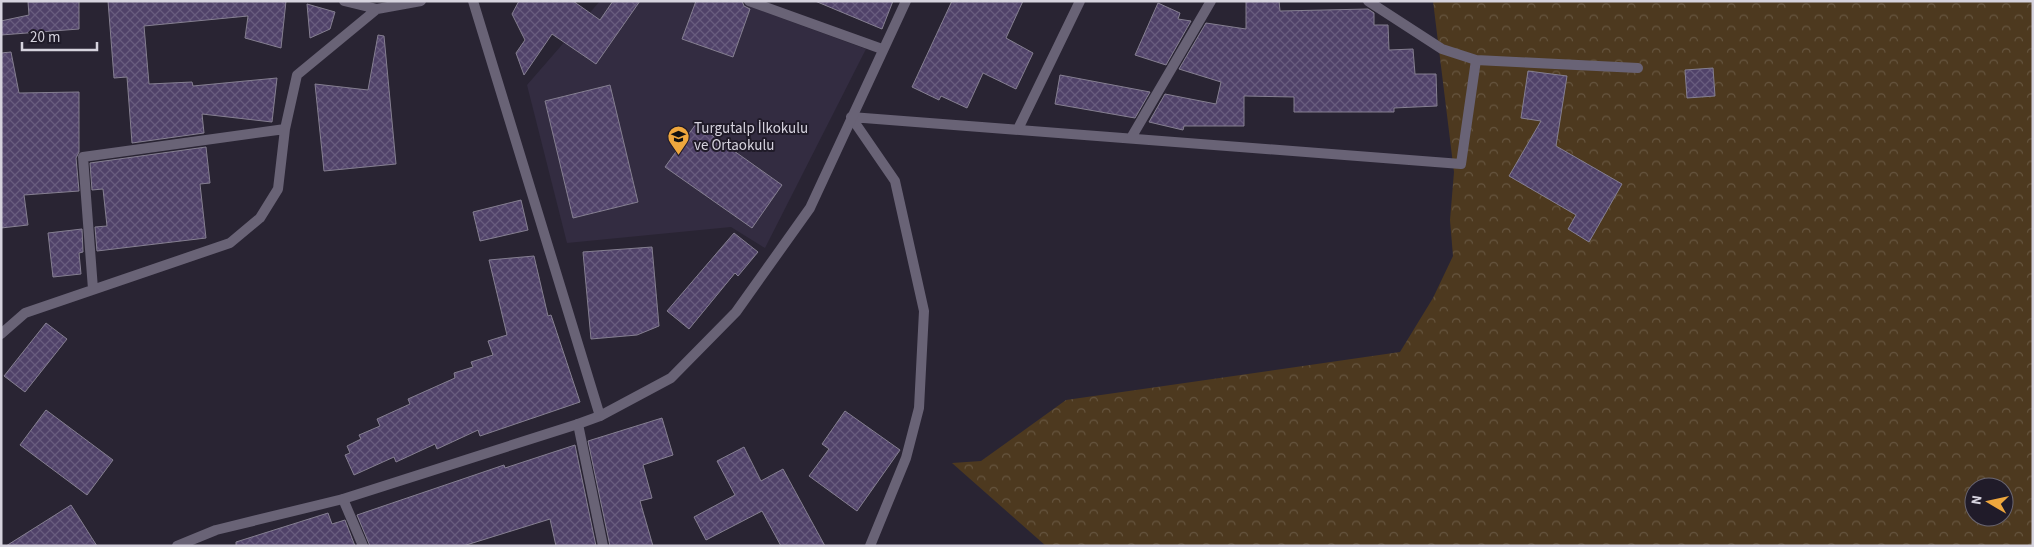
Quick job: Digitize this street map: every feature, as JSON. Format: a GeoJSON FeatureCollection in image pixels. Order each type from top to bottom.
{"type":"FeatureCollection","features":[{"type":"Feature","properties":{"kind":"street"},"geometry":{"type":"LineString","coordinates":[[344,1],[377,10],[422,1]]}},
{"type":"Feature","properties":{"kind":"street"},"geometry":{"type":"LineString","coordinates":[[473,1],[600,416]]}},
{"type":"Feature","properties":{"kind":"street"},"geometry":{"type":"LineString","coordinates":[[749,1],[882,49]]}},
{"type":"Feature","properties":{"kind":"street"},"geometry":{"type":"LineString","coordinates":[[177,546],[216,530],[343,499],[578,424],[600,416],[671,378],[736,312],[810,208],[882,49],[906,1]]}},
{"type":"Feature","properties":{"kind":"street"},"geometry":{"type":"LineString","coordinates":[[1018,129],[1080,1]]}},
{"type":"Feature","properties":{"kind":"street"},"geometry":{"type":"LineString","coordinates":[[1131,138],[1211,1]]}},
{"type":"Feature","properties":{"kind":"street"},"geometry":{"type":"LineString","coordinates":[[1368,1],[1442,49],[1476,60],[1638,68]]}},
{"type":"Feature","properties":{"kind":"street"},"geometry":{"type":"LineString","coordinates":[[1,334],[25,313],[230,243],[260,218],[278,189],[285,129],[297,75],[377,10]]}},
{"type":"Feature","properties":{"kind":"street"},"geometry":{"type":"LineString","coordinates":[[852,116],[1461,164],[1476,60]]}},
{"type":"Feature","properties":{"kind":"street"},"geometry":{"type":"LineString","coordinates":[[852,116],[895,181],[924,311],[919,408],[906,458],[870,546]]}},
{"type":"Feature","properties":{"kind":"street"},"geometry":{"type":"LineString","coordinates":[[93,289],[83,156],[285,129]]}},
{"type":"Feature","properties":{"kind":"street"},"geometry":{"type":"LineString","coordinates":[[578,424],[603,546]]}},
{"type":"Feature","properties":{"kind":"street"},"geometry":{"type":"LineString","coordinates":[[343,499],[363,546]]}},
{"type":"Feature","properties":{"kind":"shaded area","name":"Turgutalp İlkokulu ve Ortaokulu"},"geometry":{"type":"Polygon","coordinates":[[[600,1],[735,1],[866,49],[765,248],[731,227],[567,243],[527,85],[600,1]]]}},
{"type":"Feature","properties":{"kind":"green space"},"geometry":{"type":"Polygon","coordinates":[[[1433,1],[2033,1],[2033,546],[1046,546],[952,463],[981,461],[1066,400],[1400,352],[1433,298],[1453,256],[1450,220],[1454,172],[1433,1]]]}},
{"type":"Feature","properties":{"kind":"building"},"geometry":{"type":"Polygon","coordinates":[[[79,1],[79,29],[1,35],[1,21],[29,15],[28,2],[79,1]]]}},
{"type":"Feature","properties":{"kind":"building"},"geometry":{"type":"Polygon","coordinates":[[[108,1],[286,1],[281,48],[245,38],[248,16],[144,26],[149,84],[192,82],[193,86],[277,78],[272,122],[202,114],[204,133],[132,143],[127,77],[114,78],[108,1]]]}},
{"type":"Feature","properties":{"kind":"building"},"geometry":{"type":"Polygon","coordinates":[[[519,1],[573,1],[600,20],[613,1],[640,1],[596,64],[552,34],[524,75],[516,53],[525,40],[512,14],[519,1]]]}},
{"type":"Feature","properties":{"kind":"building"},"geometry":{"type":"Polygon","coordinates":[[[696,1],[742,1],[744,6],[750,9],[733,57],[682,39],[696,1]]]}},
{"type":"Feature","properties":{"kind":"building"},"geometry":{"type":"Polygon","coordinates":[[[815,1],[893,1],[882,29],[815,1]]]}},
{"type":"Feature","properties":{"kind":"building"},"geometry":{"type":"Polygon","coordinates":[[[952,1],[1023,1],[1006,38],[1033,53],[1016,89],[983,73],[967,108],[941,96],[939,100],[912,87],[952,1]]]}},
{"type":"Feature","properties":{"kind":"building"},"geometry":{"type":"Polygon","coordinates":[[[1246,1],[1279,1],[1280,11],[1368,9],[1374,13],[1374,25],[1388,25],[1389,50],[1413,49],[1415,74],[1436,74],[1437,106],[1394,108],[1394,112],[1294,112],[1294,97],[1244,96],[1244,126],[1184,126],[1183,130],[1149,122],[1165,94],[1216,104],[1221,82],[1179,69],[1206,23],[1246,29],[1246,1]]]}},
{"type":"Feature","properties":{"kind":"building"},"geometry":{"type":"Polygon","coordinates":[[[1158,3],[1180,13],[1178,19],[1191,21],[1166,65],[1135,55],[1158,3]]]}},
{"type":"Feature","properties":{"kind":"building"},"geometry":{"type":"Polygon","coordinates":[[[307,4],[335,12],[330,29],[310,38],[307,4]]]}},
{"type":"Feature","properties":{"kind":"building"},"geometry":{"type":"Polygon","coordinates":[[[378,35],[384,36],[396,164],[324,171],[315,84],[368,90],[378,35]]]}},
{"type":"Feature","properties":{"kind":"building"},"geometry":{"type":"Polygon","coordinates":[[[11,52],[19,93],[79,92],[79,152],[76,158],[79,191],[24,195],[28,225],[1,228],[1,53],[11,52]]]}},
{"type":"Feature","properties":{"kind":"building"},"geometry":{"type":"Polygon","coordinates":[[[1713,68],[1715,96],[1687,98],[1685,70],[1713,68]]]}},
{"type":"Feature","properties":{"kind":"building"},"geometry":{"type":"Polygon","coordinates":[[[1528,71],[1567,76],[1556,146],[1622,184],[1589,242],[1568,229],[1576,215],[1509,176],[1541,121],[1521,118],[1528,71]]]}},
{"type":"Feature","properties":{"kind":"building"},"geometry":{"type":"Polygon","coordinates":[[[1060,75],[1150,92],[1135,118],[1055,104],[1060,75]]]}},
{"type":"Feature","properties":{"kind":"building"},"geometry":{"type":"Polygon","coordinates":[[[610,85],[638,202],[573,218],[545,101],[610,85]]]}},
{"type":"Feature","properties":{"kind":"building"},"geometry":{"type":"Polygon","coordinates":[[[696,124],[782,185],[752,228],[665,167],[696,124]]]}},
{"type":"Feature","properties":{"kind":"building"},"geometry":{"type":"Polygon","coordinates":[[[206,147],[210,183],[200,184],[206,238],[97,251],[95,227],[107,226],[103,189],[92,190],[90,163],[206,147]]]}},
{"type":"Feature","properties":{"kind":"building"},"geometry":{"type":"Polygon","coordinates":[[[521,200],[528,230],[480,241],[473,212],[521,200]]]}},
{"type":"Feature","properties":{"kind":"building"},"geometry":{"type":"Polygon","coordinates":[[[82,229],[83,252],[79,253],[81,274],[53,277],[48,233],[82,229]]]}},
{"type":"Feature","properties":{"kind":"building"},"geometry":{"type":"Polygon","coordinates":[[[734,233],[758,252],[738,276],[735,273],[689,329],[667,311],[734,233]]]}},
{"type":"Feature","properties":{"kind":"building"},"geometry":{"type":"Polygon","coordinates":[[[652,247],[659,326],[637,335],[591,339],[583,252],[652,247]]]}},
{"type":"Feature","properties":{"kind":"building"},"geometry":{"type":"Polygon","coordinates":[[[534,256],[548,316],[551,315],[580,402],[480,436],[478,430],[437,449],[435,444],[396,462],[394,457],[354,475],[345,455],[350,453],[347,446],[361,439],[359,435],[380,426],[377,419],[410,404],[408,399],[455,378],[454,373],[473,367],[471,362],[493,355],[488,341],[507,335],[489,260],[534,256]]]}},
{"type":"Feature","properties":{"kind":"building"},"geometry":{"type":"Polygon","coordinates":[[[46,323],[67,339],[25,392],[4,376],[46,323]]]}},
{"type":"Feature","properties":{"kind":"building"},"geometry":{"type":"Polygon","coordinates":[[[46,410],[113,460],[87,495],[20,445],[46,410]]]}},
{"type":"Feature","properties":{"kind":"building"},"geometry":{"type":"Polygon","coordinates":[[[845,411],[900,450],[857,511],[809,476],[829,449],[822,444],[845,411]]]}},
{"type":"Feature","properties":{"kind":"building"},"geometry":{"type":"Polygon","coordinates":[[[662,418],[673,455],[643,465],[652,498],[640,501],[653,546],[610,546],[588,441],[662,418]]]}},
{"type":"Feature","properties":{"kind":"building"},"geometry":{"type":"Polygon","coordinates":[[[575,445],[596,546],[556,546],[550,519],[463,546],[370,546],[357,515],[504,465],[505,468],[575,445]]]}},
{"type":"Feature","properties":{"kind":"building"},"geometry":{"type":"Polygon","coordinates":[[[744,447],[761,481],[783,469],[825,546],[781,546],[762,511],[706,540],[694,517],[735,495],[717,461],[744,447]]]}},
{"type":"Feature","properties":{"kind":"building"},"geometry":{"type":"Polygon","coordinates":[[[71,505],[97,546],[6,546],[71,505]]]}},
{"type":"Feature","properties":{"kind":"building"},"geometry":{"type":"Polygon","coordinates":[[[328,513],[332,524],[345,520],[355,546],[236,546],[236,542],[328,513]]]}},
{"type":"Feature","properties":{"kind":"place","name":"Turgutalp İlkokulu ve Ortaokulu"},"geometry":{"type":"Point","coordinates":[678,156]}}]}
